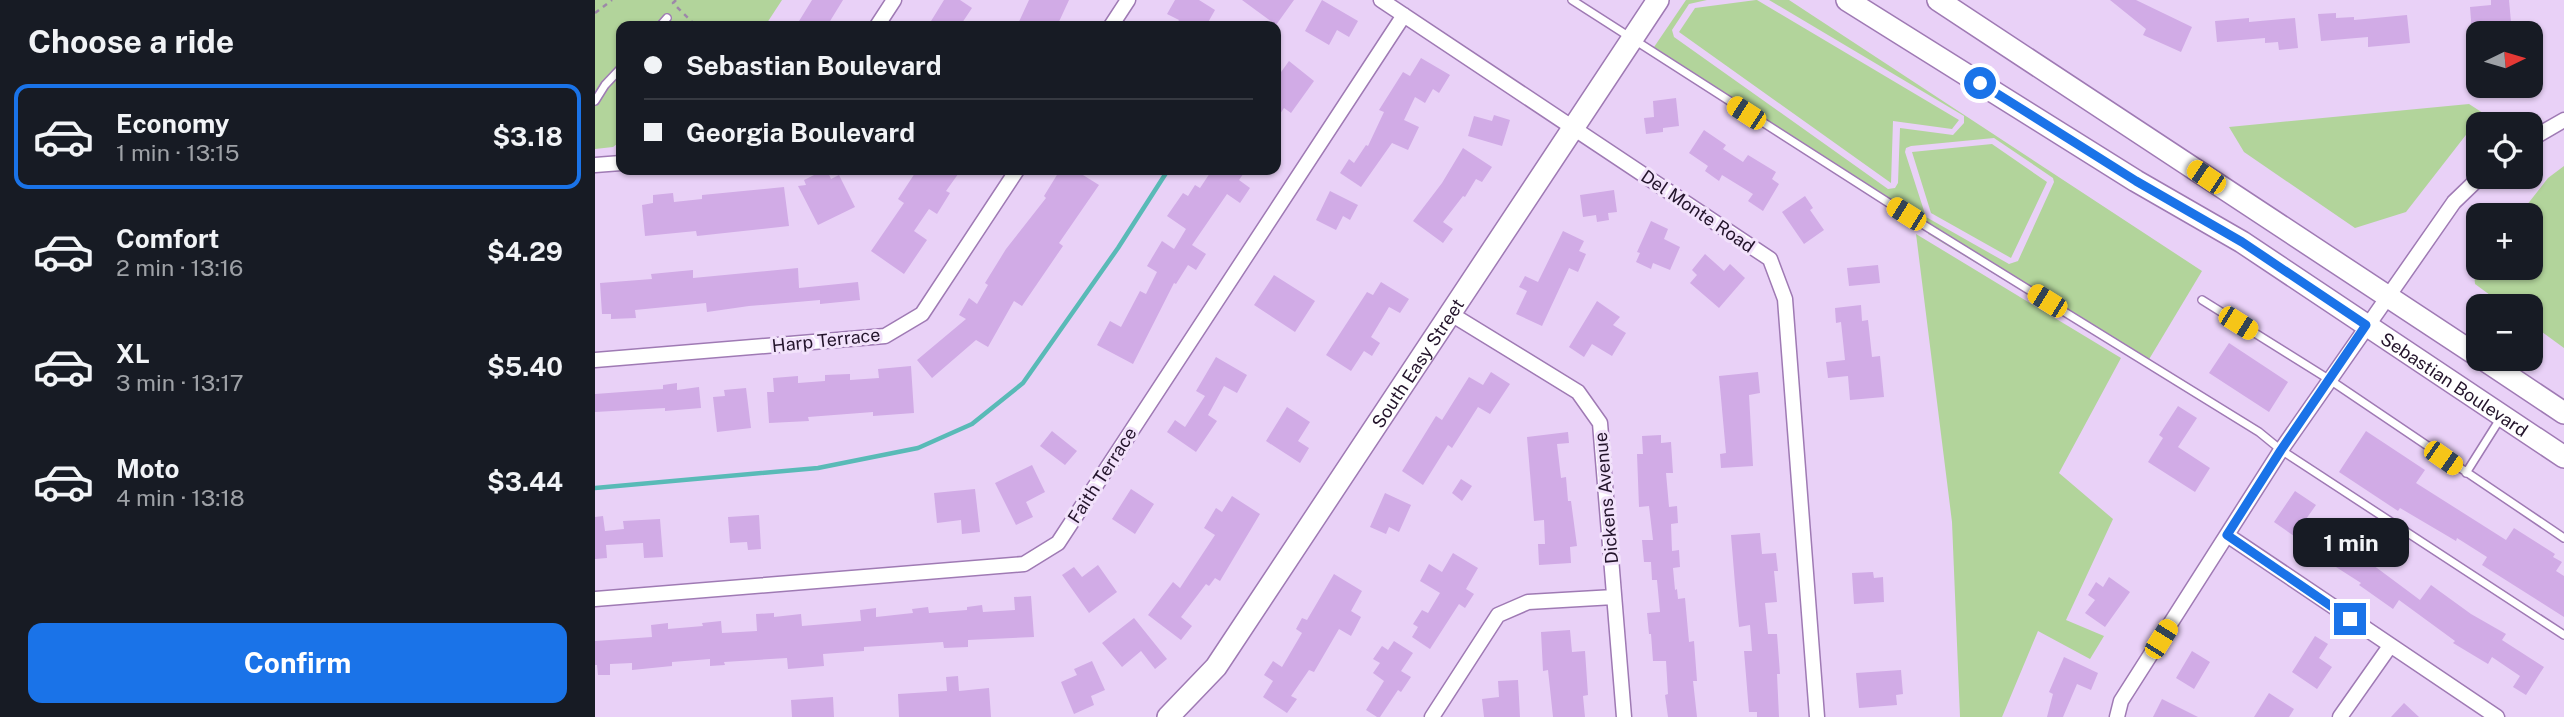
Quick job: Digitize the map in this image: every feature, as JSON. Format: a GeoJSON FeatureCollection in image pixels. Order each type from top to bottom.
{"type":"FeatureCollection","features":[{"type":"Feature","properties":{"kind":"main road","name":"South Easy Street"},"geometry":{"type":"LineString","coordinates":[[1168,717],[1216,667],[1658,0]]}},
{"type":"Feature","properties":{"kind":"main road","name":"Sebastian Boulevard"},"geometry":{"type":"LineString","coordinates":[[1847,0],[2136,181],[2242,242],[2564,457]]}},
{"type":"Feature","properties":{"kind":"main road","name":"Sebastian Boulevard"},"geometry":{"type":"LineString","coordinates":[[1938,0],[2466,348]]}},
{"type":"Feature","properties":{"kind":"main road","name":"Sebastian Boulevard"},"geometry":{"type":"LineString","coordinates":[[2501,371],[2564,413]]}},
{"type":"Feature","properties":{"kind":"street"},"geometry":{"type":"LineString","coordinates":[[880,21],[894,0]]}},
{"type":"Feature","properties":{"kind":"street"},"geometry":{"type":"LineString","coordinates":[[1114,21],[1128,0]]}},
{"type":"Feature","properties":{"kind":"street","name":"Del Monte Road"},"geometry":{"type":"LineString","coordinates":[[1381,0],[1770,259],[1785,299],[1818,717]]}},
{"type":"Feature","properties":{"kind":"street","name":"Faith Terrace"},"geometry":{"type":"LineString","coordinates":[[595,599],[1024,564],[1058,542],[1404,15]]}},
{"type":"Feature","properties":{"kind":"street"},"geometry":{"type":"LineString","coordinates":[[2543,132],[2564,120]]}},
{"type":"Feature","properties":{"kind":"street"},"geometry":{"type":"LineString","coordinates":[[595,165],[616,163]]}},
{"type":"Feature","properties":{"kind":"street","name":"Harp Terrace"},"geometry":{"type":"LineString","coordinates":[[595,360],[885,336],[922,314],[1014,175]]}},
{"type":"Feature","properties":{"kind":"street"},"geometry":{"type":"LineString","coordinates":[[2117,717],[2121,701],[2281,450],[2366,325],[2454,202],[2468,189]]}},
{"type":"Feature","properties":{"kind":"street","name":"Dickens Avenue"},"geometry":{"type":"LineString","coordinates":[[1451,314],[1578,391],[1600,424],[1624,717]]}},
{"type":"Feature","properties":{"kind":"street"},"geometry":{"type":"LineString","coordinates":[[2227,535],[2497,717]]}},
{"type":"Feature","properties":{"kind":"street"},"geometry":{"type":"LineString","coordinates":[[1432,717],[1499,615],[1528,602],[1614,597]]}},
{"type":"Feature","properties":{"kind":"street"},"geometry":{"type":"LineString","coordinates":[[2340,717],[2390,646]]}},
{"type":"Feature","properties":{"kind":"lane"},"geometry":{"type":"LineString","coordinates":[[1572,0],[1906,214],[2259,432],[2281,450],[2564,635]]}},
{"type":"Feature","properties":{"kind":"lane"},"geometry":{"type":"LineString","coordinates":[[595,101],[616,73]]}},
{"type":"Feature","properties":{"kind":"lane"},"geometry":{"type":"LineString","coordinates":[[2202,300],[2330,380],[2564,538]]}},
{"type":"Feature","properties":{"kind":"lane"},"geometry":{"type":"LineString","coordinates":[[2466,473],[2502,415]]}},
{"type":"Feature","properties":{"kind":"path"},"geometry":{"type":"LineString","coordinates":[[595,13],[612,0]]}},
{"type":"Feature","properties":{"kind":"path"},"geometry":{"type":"LineString","coordinates":[[673,1],[690,21]]}},
{"type":"Feature","properties":{"kind":"green space"},"geometry":{"type":"Polygon","coordinates":[[[595,0],[782,0],[768,21],[616,21],[616,145],[595,149],[595,0]]]}},
{"type":"Feature","properties":{"kind":"green space"},"geometry":{"type":"Polygon","coordinates":[[[1686,0],[1707,0],[1689,4],[1672,30],[1674,37],[1888,189],[1895,188],[1898,183],[1900,128],[1953,135],[1964,123],[1964,116],[1769,0],[1789,0],[2202,271],[2148,361],[2122,351],[1928,234],[1928,229],[1652,50],[1686,0]],[[1994,138],[1911,146],[1906,148],[1905,152],[1926,217],[2009,264],[2018,261],[2054,182],[2053,178],[1994,138]]]}},
{"type":"Feature","properties":{"kind":"green space"},"geometry":{"type":"Polygon","coordinates":[[[1756,0],[1959,120],[1952,129],[1893,121],[1891,183],[1679,32],[1695,8],[1756,0]]]}},
{"type":"Feature","properties":{"kind":"green space"},"geometry":{"type":"Polygon","coordinates":[[[2469,104],[2481,112],[2466,112],[2466,135],[2406,212],[2355,228],[2244,152],[2229,127],[2469,104]]]}},
{"type":"Feature","properties":{"kind":"green space"},"geometry":{"type":"Polygon","coordinates":[[[1992,144],[2047,182],[2011,258],[1931,213],[1912,152],[1992,144]]]}},
{"type":"Feature","properties":{"kind":"green space"},"geometry":{"type":"Polygon","coordinates":[[[2564,166],[2564,348],[2543,333],[2543,294],[2489,294],[2475,284],[2475,280],[2543,280],[2543,203],[2528,203],[2539,189],[2543,189],[2548,178],[2564,166]]]}},
{"type":"Feature","properties":{"kind":"green space"},"geometry":{"type":"Polygon","coordinates":[[[1916,234],[2121,358],[2059,473],[2113,519],[2066,620],[2104,636],[2090,659],[2038,631],[2002,717],[1960,717],[1952,522],[1916,234]]]}},
{"type":"Feature","properties":{"kind":"building"},"geometry":{"type":"Polygon","coordinates":[[[812,0],[843,0],[830,21],[799,21],[812,0]]]}},
{"type":"Feature","properties":{"kind":"building"},"geometry":{"type":"Polygon","coordinates":[[[944,0],[960,0],[972,8],[963,21],[931,21],[944,0]]]}},
{"type":"Feature","properties":{"kind":"building"},"geometry":{"type":"Polygon","coordinates":[[[1029,0],[1069,0],[1059,21],[1019,21],[1029,0]]]}},
{"type":"Feature","properties":{"kind":"building"},"geometry":{"type":"Polygon","coordinates":[[[1175,0],[1199,0],[1215,10],[1209,21],[1178,21],[1167,14],[1175,0]]]}},
{"type":"Feature","properties":{"kind":"building"},"geometry":{"type":"Polygon","coordinates":[[[1242,0],[1294,0],[1279,21],[1271,21],[1242,0]]]}},
{"type":"Feature","properties":{"kind":"building"},"geometry":{"type":"Polygon","coordinates":[[[1322,0],[1358,21],[1349,37],[1337,30],[1329,45],[1305,31],[1322,0]]]}},
{"type":"Feature","properties":{"kind":"building"},"geometry":{"type":"Polygon","coordinates":[[[2110,0],[2136,0],[2192,27],[2181,52],[2143,35],[2146,29],[2110,0]]]}},
{"type":"Feature","properties":{"kind":"building"},"geometry":{"type":"Polygon","coordinates":[[[2491,0],[2509,0],[2511,21],[2471,21],[2470,7],[2491,5],[2491,0]]]}},
{"type":"Feature","properties":{"kind":"building"},"geometry":{"type":"Polygon","coordinates":[[[2336,13],[2336,18],[2354,17],[2354,20],[2407,15],[2410,43],[2368,47],[2368,37],[2321,41],[2318,14],[2336,13]]]}},
{"type":"Feature","properties":{"kind":"building"},"geometry":{"type":"Polygon","coordinates":[[[2249,18],[2249,22],[2295,18],[2298,48],[2279,50],[2278,42],[2265,43],[2265,38],[2217,42],[2215,21],[2249,18]]]}},
{"type":"Feature","properties":{"kind":"building"},"geometry":{"type":"Polygon","coordinates":[[[1421,58],[1450,75],[1439,93],[1433,89],[1425,103],[1415,97],[1404,120],[1419,127],[1408,150],[1392,143],[1361,187],[1340,173],[1349,159],[1354,163],[1366,145],[1368,146],[1384,112],[1379,110],[1403,72],[1410,76],[1421,58]]]}},
{"type":"Feature","properties":{"kind":"building"},"geometry":{"type":"Polygon","coordinates":[[[1289,61],[1314,81],[1291,113],[1284,108],[1281,112],[1281,72],[1289,61]]]}},
{"type":"Feature","properties":{"kind":"building"},"geometry":{"type":"Polygon","coordinates":[[[1676,98],[1679,126],[1646,134],[1644,118],[1654,117],[1653,101],[1676,98]]]}},
{"type":"Feature","properties":{"kind":"building"},"geometry":{"type":"Polygon","coordinates":[[[1494,115],[1510,120],[1502,146],[1468,136],[1474,116],[1492,121],[1494,115]]]}},
{"type":"Feature","properties":{"kind":"building"},"geometry":{"type":"Polygon","coordinates":[[[1704,130],[1726,145],[1723,149],[1743,162],[1748,155],[1776,172],[1772,179],[1779,184],[1763,211],[1748,201],[1753,194],[1722,175],[1719,181],[1705,171],[1708,166],[1689,153],[1704,130]]]}},
{"type":"Feature","properties":{"kind":"building"},"geometry":{"type":"Polygon","coordinates":[[[1463,148],[1492,167],[1482,182],[1476,179],[1465,197],[1463,196],[1443,222],[1453,229],[1443,243],[1413,221],[1442,183],[1463,148]]]}},
{"type":"Feature","properties":{"kind":"building"},"geometry":{"type":"Polygon","coordinates":[[[814,175],[829,175],[831,179],[839,175],[855,207],[818,225],[798,186],[806,185],[804,180],[814,175]]]}},
{"type":"Feature","properties":{"kind":"building"},"geometry":{"type":"Polygon","coordinates":[[[914,175],[957,175],[946,191],[950,193],[937,214],[929,209],[914,231],[927,240],[904,274],[871,251],[904,203],[898,199],[914,175]]]}},
{"type":"Feature","properties":{"kind":"building"},"geometry":{"type":"Polygon","coordinates":[[[1057,175],[1083,175],[1099,185],[1059,243],[1063,246],[1022,306],[1014,301],[988,347],[976,340],[932,378],[917,360],[966,319],[959,315],[969,298],[977,304],[988,285],[985,283],[1006,249],[1046,198],[1044,196],[1057,175]]]}},
{"type":"Feature","properties":{"kind":"building"},"geometry":{"type":"Polygon","coordinates":[[[1209,175],[1242,175],[1239,180],[1250,188],[1240,203],[1227,194],[1192,245],[1206,254],[1196,270],[1188,265],[1176,284],[1174,283],[1133,364],[1097,345],[1110,321],[1121,327],[1140,291],[1146,294],[1157,272],[1147,266],[1162,241],[1174,249],[1186,229],[1167,216],[1183,193],[1188,196],[1195,185],[1200,188],[1209,175]]]}},
{"type":"Feature","properties":{"kind":"building"},"geometry":{"type":"Polygon","coordinates":[[[784,187],[789,226],[697,236],[696,231],[645,236],[642,205],[653,203],[653,195],[673,193],[674,202],[702,199],[702,195],[784,187]]]}},
{"type":"Feature","properties":{"kind":"building"},"geometry":{"type":"Polygon","coordinates":[[[1614,190],[1617,212],[1608,213],[1609,220],[1597,222],[1596,215],[1583,217],[1580,195],[1614,190]]]}},
{"type":"Feature","properties":{"kind":"building"},"geometry":{"type":"Polygon","coordinates":[[[1330,191],[1358,205],[1350,220],[1343,216],[1336,230],[1316,220],[1330,191]]]}},
{"type":"Feature","properties":{"kind":"building"},"geometry":{"type":"Polygon","coordinates":[[[1805,196],[1813,208],[1810,210],[1824,230],[1804,244],[1782,212],[1805,196]]]}},
{"type":"Feature","properties":{"kind":"building"},"geometry":{"type":"Polygon","coordinates":[[[1651,221],[1668,229],[1664,239],[1680,247],[1670,270],[1653,263],[1651,269],[1636,262],[1640,253],[1637,252],[1651,221]]]}},
{"type":"Feature","properties":{"kind":"building"},"geometry":{"type":"Polygon","coordinates":[[[1563,231],[1584,241],[1579,251],[1586,254],[1578,272],[1569,268],[1542,326],[1516,314],[1527,291],[1519,287],[1525,276],[1538,282],[1563,231]]]}},
{"type":"Feature","properties":{"kind":"building"},"geometry":{"type":"Polygon","coordinates":[[[1705,254],[1724,271],[1730,264],[1745,278],[1719,308],[1690,283],[1697,275],[1692,270],[1705,254]]]}},
{"type":"Feature","properties":{"kind":"building"},"geometry":{"type":"Polygon","coordinates":[[[1878,265],[1880,283],[1849,286],[1847,268],[1878,265]]]}},
{"type":"Feature","properties":{"kind":"building"},"geometry":{"type":"Polygon","coordinates":[[[798,268],[799,288],[858,282],[860,300],[820,304],[820,300],[707,312],[706,303],[635,310],[636,318],[611,319],[611,314],[602,314],[600,283],[652,279],[651,274],[693,270],[693,278],[798,268]]]}},
{"type":"Feature","properties":{"kind":"building"},"geometry":{"type":"Polygon","coordinates":[[[1274,275],[1315,301],[1295,332],[1254,305],[1274,275]]]}},
{"type":"Feature","properties":{"kind":"building"},"geometry":{"type":"Polygon","coordinates":[[[1381,282],[1409,299],[1400,313],[1389,307],[1371,337],[1380,343],[1372,356],[1364,351],[1351,371],[1326,355],[1367,292],[1373,295],[1381,282]]]}},
{"type":"Feature","properties":{"kind":"building"},"geometry":{"type":"Polygon","coordinates":[[[1597,301],[1620,317],[1613,325],[1626,333],[1612,356],[1592,344],[1584,357],[1569,347],[1597,301]]]}},
{"type":"Feature","properties":{"kind":"building"},"geometry":{"type":"Polygon","coordinates":[[[1861,305],[1862,321],[1868,320],[1872,357],[1880,356],[1884,397],[1850,400],[1848,376],[1828,378],[1826,362],[1845,360],[1841,322],[1836,323],[1835,308],[1861,305]]]}},
{"type":"Feature","properties":{"kind":"building"},"geometry":{"type":"Polygon","coordinates":[[[2229,343],[2288,382],[2269,412],[2209,373],[2229,343]]]}},
{"type":"Feature","properties":{"kind":"building"},"geometry":{"type":"Polygon","coordinates":[[[1216,357],[1247,375],[1237,393],[1224,386],[1208,415],[1217,421],[1196,452],[1167,432],[1175,420],[1185,427],[1205,396],[1196,391],[1216,357]]]}},
{"type":"Feature","properties":{"kind":"building"},"geometry":{"type":"Polygon","coordinates":[[[911,366],[914,413],[873,416],[873,412],[808,417],[809,421],[769,423],[767,392],[774,392],[773,378],[798,376],[798,383],[825,381],[825,375],[850,374],[850,380],[879,378],[878,369],[911,366]]]}},
{"type":"Feature","properties":{"kind":"building"},"geometry":{"type":"Polygon","coordinates":[[[1491,372],[1510,384],[1490,414],[1478,407],[1452,448],[1448,445],[1423,485],[1402,471],[1436,416],[1442,420],[1469,377],[1483,385],[1491,372]]]}},
{"type":"Feature","properties":{"kind":"building"},"geometry":{"type":"Polygon","coordinates":[[[1758,372],[1760,393],[1749,395],[1753,466],[1721,468],[1720,454],[1726,453],[1719,376],[1758,372]]]}},
{"type":"Feature","properties":{"kind":"building"},"geometry":{"type":"Polygon","coordinates":[[[677,383],[677,390],[699,387],[701,408],[595,412],[595,394],[663,389],[663,385],[677,383]]]}},
{"type":"Feature","properties":{"kind":"building"},"geometry":{"type":"Polygon","coordinates":[[[746,388],[751,428],[717,432],[713,397],[725,396],[724,390],[746,388]]]}},
{"type":"Feature","properties":{"kind":"building"},"geometry":{"type":"Polygon","coordinates":[[[2178,406],[2197,418],[2178,447],[2210,468],[2195,492],[2148,462],[2163,438],[2159,435],[2178,406]]]}},
{"type":"Feature","properties":{"kind":"building"},"geometry":{"type":"Polygon","coordinates":[[[1287,407],[1310,422],[1298,441],[1309,448],[1300,463],[1266,441],[1287,407]]]}},
{"type":"Feature","properties":{"kind":"building"},"geometry":{"type":"Polygon","coordinates":[[[1052,431],[1077,451],[1065,465],[1040,446],[1052,431]]]}},
{"type":"Feature","properties":{"kind":"building"},"geometry":{"type":"Polygon","coordinates":[[[2366,431],[2425,470],[2416,483],[2506,540],[2514,528],[2555,554],[2553,557],[2562,562],[2556,571],[2564,576],[2564,617],[2482,565],[2487,557],[2400,508],[2398,511],[2339,472],[2366,431]]]}},
{"type":"Feature","properties":{"kind":"building"},"geometry":{"type":"Polygon","coordinates":[[[1568,432],[1569,443],[1557,444],[1561,478],[1566,477],[1568,501],[1571,501],[1577,546],[1570,547],[1571,563],[1539,565],[1538,544],[1545,544],[1544,520],[1534,521],[1527,437],[1568,432]]]}},
{"type":"Feature","properties":{"kind":"building"},"geometry":{"type":"Polygon","coordinates":[[[1661,435],[1661,443],[1671,442],[1673,473],[1666,473],[1669,507],[1677,506],[1678,523],[1671,524],[1672,551],[1679,550],[1680,567],[1673,568],[1675,590],[1677,589],[1678,599],[1685,598],[1689,642],[1694,641],[1697,681],[1693,681],[1697,717],[1668,717],[1665,695],[1668,694],[1666,661],[1653,661],[1649,634],[1647,613],[1660,612],[1657,580],[1652,580],[1651,562],[1644,562],[1642,540],[1653,540],[1649,506],[1639,507],[1637,454],[1643,454],[1642,436],[1661,435]]]}},
{"type":"Feature","properties":{"kind":"building"},"geometry":{"type":"Polygon","coordinates":[[[1032,465],[1045,492],[1026,502],[1033,517],[1016,525],[995,483],[1032,465]]]}},
{"type":"Feature","properties":{"kind":"building"},"geometry":{"type":"Polygon","coordinates":[[[1461,479],[1472,486],[1462,501],[1452,493],[1461,479]]]}},
{"type":"Feature","properties":{"kind":"building"},"geometry":{"type":"Polygon","coordinates":[[[975,489],[980,532],[962,534],[961,520],[937,523],[934,493],[975,489]]]}},
{"type":"Feature","properties":{"kind":"building"},"geometry":{"type":"Polygon","coordinates":[[[1131,489],[1154,504],[1135,534],[1112,519],[1131,489]]]}},
{"type":"Feature","properties":{"kind":"building"},"geometry":{"type":"Polygon","coordinates":[[[2295,491],[2316,505],[2294,536],[2274,522],[2295,491]]]}},
{"type":"Feature","properties":{"kind":"building"},"geometry":{"type":"Polygon","coordinates":[[[1385,493],[1411,505],[1399,532],[1389,527],[1386,534],[1370,527],[1385,493]]]}},
{"type":"Feature","properties":{"kind":"building"},"geometry":{"type":"Polygon","coordinates":[[[1232,496],[1260,514],[1220,581],[1215,578],[1209,586],[1206,584],[1181,617],[1192,626],[1181,640],[1148,615],[1173,582],[1180,588],[1215,535],[1204,528],[1216,508],[1222,512],[1232,496]]]}},
{"type":"Feature","properties":{"kind":"building"},"geometry":{"type":"Polygon","coordinates":[[[759,515],[761,549],[748,550],[747,542],[730,543],[728,517],[759,515]]]}},
{"type":"Feature","properties":{"kind":"building"},"geometry":{"type":"Polygon","coordinates":[[[603,516],[605,531],[624,529],[623,521],[660,519],[663,557],[644,558],[643,543],[606,545],[607,558],[595,559],[595,517],[603,516]]]}},
{"type":"Feature","properties":{"kind":"building"},"geometry":{"type":"Polygon","coordinates":[[[1760,533],[1762,554],[1776,553],[1778,571],[1774,571],[1777,602],[1765,603],[1768,634],[1777,634],[1779,717],[1757,717],[1757,712],[1749,712],[1744,651],[1752,651],[1750,625],[1739,627],[1731,535],[1760,533]]]}},
{"type":"Feature","properties":{"kind":"building"},"geometry":{"type":"Polygon","coordinates":[[[2338,539],[2420,600],[2431,585],[2471,614],[2506,634],[2502,640],[2544,667],[2526,695],[2513,687],[2520,676],[2492,657],[2488,664],[2453,643],[2455,641],[2399,600],[2393,609],[2359,585],[2361,583],[2325,560],[2338,539]]]}},
{"type":"Feature","properties":{"kind":"building"},"geometry":{"type":"Polygon","coordinates":[[[1453,553],[1478,568],[1466,589],[1474,594],[1465,608],[1459,604],[1430,649],[1412,637],[1418,627],[1413,624],[1422,610],[1428,613],[1440,593],[1420,581],[1429,564],[1442,572],[1453,553]]]}},
{"type":"Feature","properties":{"kind":"building"},"geometry":{"type":"Polygon","coordinates":[[[1098,565],[1117,592],[1089,613],[1062,575],[1074,567],[1082,577],[1098,565]]]}},
{"type":"Feature","properties":{"kind":"building"},"geometry":{"type":"Polygon","coordinates":[[[1873,572],[1874,578],[1883,577],[1884,602],[1854,604],[1852,573],[1873,572]]]}},
{"type":"Feature","properties":{"kind":"building"},"geometry":{"type":"Polygon","coordinates":[[[1334,574],[1362,591],[1351,611],[1361,617],[1351,636],[1339,629],[1314,672],[1309,670],[1291,696],[1297,699],[1287,713],[1263,697],[1273,681],[1264,675],[1273,661],[1282,667],[1302,633],[1296,629],[1302,618],[1307,620],[1334,574]]]}},
{"type":"Feature","properties":{"kind":"building"},"geometry":{"type":"Polygon","coordinates":[[[2109,577],[2130,592],[2105,627],[2085,613],[2095,600],[2088,595],[2096,582],[2103,587],[2109,577]]]}},
{"type":"Feature","properties":{"kind":"building"},"geometry":{"type":"Polygon","coordinates":[[[1031,596],[1034,637],[968,640],[968,647],[944,648],[943,642],[864,647],[864,651],[823,654],[824,666],[788,669],[787,658],[724,662],[725,665],[710,666],[710,659],[672,662],[672,666],[632,670],[632,663],[610,664],[610,675],[598,675],[595,665],[595,641],[652,637],[651,625],[668,623],[668,629],[703,626],[702,623],[721,621],[722,633],[757,631],[756,614],[774,613],[774,617],[801,614],[802,626],[861,621],[860,610],[876,608],[876,617],[913,613],[912,609],[928,607],[929,613],[967,610],[967,607],[982,605],[983,612],[1015,610],[1014,597],[1031,596]]]}},
{"type":"Feature","properties":{"kind":"building"},"geometry":{"type":"Polygon","coordinates":[[[1134,618],[1167,659],[1155,669],[1141,651],[1122,667],[1102,643],[1134,618]]]}},
{"type":"Feature","properties":{"kind":"building"},"geometry":{"type":"Polygon","coordinates":[[[1570,630],[1572,652],[1585,651],[1588,695],[1583,696],[1585,717],[1553,717],[1548,670],[1543,671],[1541,632],[1570,630]]]}},
{"type":"Feature","properties":{"kind":"building"},"geometry":{"type":"Polygon","coordinates":[[[2315,636],[2328,644],[2319,658],[2332,667],[2317,689],[2292,672],[2315,636]]]}},
{"type":"Feature","properties":{"kind":"building"},"geometry":{"type":"Polygon","coordinates":[[[1394,641],[1413,653],[1401,671],[1411,677],[1401,692],[1398,690],[1380,717],[1377,717],[1366,710],[1384,681],[1373,673],[1380,663],[1373,659],[1382,646],[1388,650],[1394,641]]]}},
{"type":"Feature","properties":{"kind":"building"},"geometry":{"type":"Polygon","coordinates":[[[2192,651],[2210,662],[2194,689],[2176,678],[2192,651]]]}},
{"type":"Feature","properties":{"kind":"building"},"geometry":{"type":"Polygon","coordinates":[[[2064,657],[2098,673],[2091,690],[2077,684],[2063,717],[2047,717],[2053,694],[2049,692],[2064,657]]]}},
{"type":"Feature","properties":{"kind":"building"},"geometry":{"type":"Polygon","coordinates":[[[1092,661],[1105,690],[1091,696],[1094,705],[1074,714],[1061,682],[1077,675],[1074,669],[1092,661]]]}},
{"type":"Feature","properties":{"kind":"building"},"geometry":{"type":"Polygon","coordinates":[[[1901,670],[1903,694],[1896,695],[1897,705],[1859,708],[1856,673],[1901,670]]]}},
{"type":"Feature","properties":{"kind":"building"},"geometry":{"type":"Polygon","coordinates":[[[958,676],[959,691],[989,688],[991,717],[899,717],[898,694],[947,691],[946,677],[958,676]]]}},
{"type":"Feature","properties":{"kind":"building"},"geometry":{"type":"Polygon","coordinates":[[[1518,680],[1520,717],[1484,717],[1482,699],[1499,697],[1498,681],[1518,680]]]}},
{"type":"Feature","properties":{"kind":"building"},"geometry":{"type":"Polygon","coordinates":[[[2269,693],[2294,709],[2289,717],[2254,717],[2269,693]]]}},
{"type":"Feature","properties":{"kind":"building"},"geometry":{"type":"Polygon","coordinates":[[[833,697],[834,717],[792,717],[791,700],[833,697]]]}},
{"type":"Feature","properties":{"kind":"building"},"geometry":{"type":"Polygon","coordinates":[[[2162,699],[2198,717],[2153,717],[2162,699]]]}},
{"type":"Feature","properties":{"kind":"building"},"geometry":{"type":"Polygon","coordinates":[[[2404,703],[2419,717],[2391,717],[2404,703]]]}},
{"type":"Feature","properties":{"kind":"waterway"},"geometry":{"type":"LineString","coordinates":[[595,488],[818,468],[918,448],[972,424],[1023,383],[1118,248],[1165,175]]}},
{"type":"Feature","properties":{"kind":"route"},"geometry":{"type":"LineString","coordinates":[[1980,83],[2136,181],[2242,242],[2366,325],[2227,535],[2350,619]]}}]}
